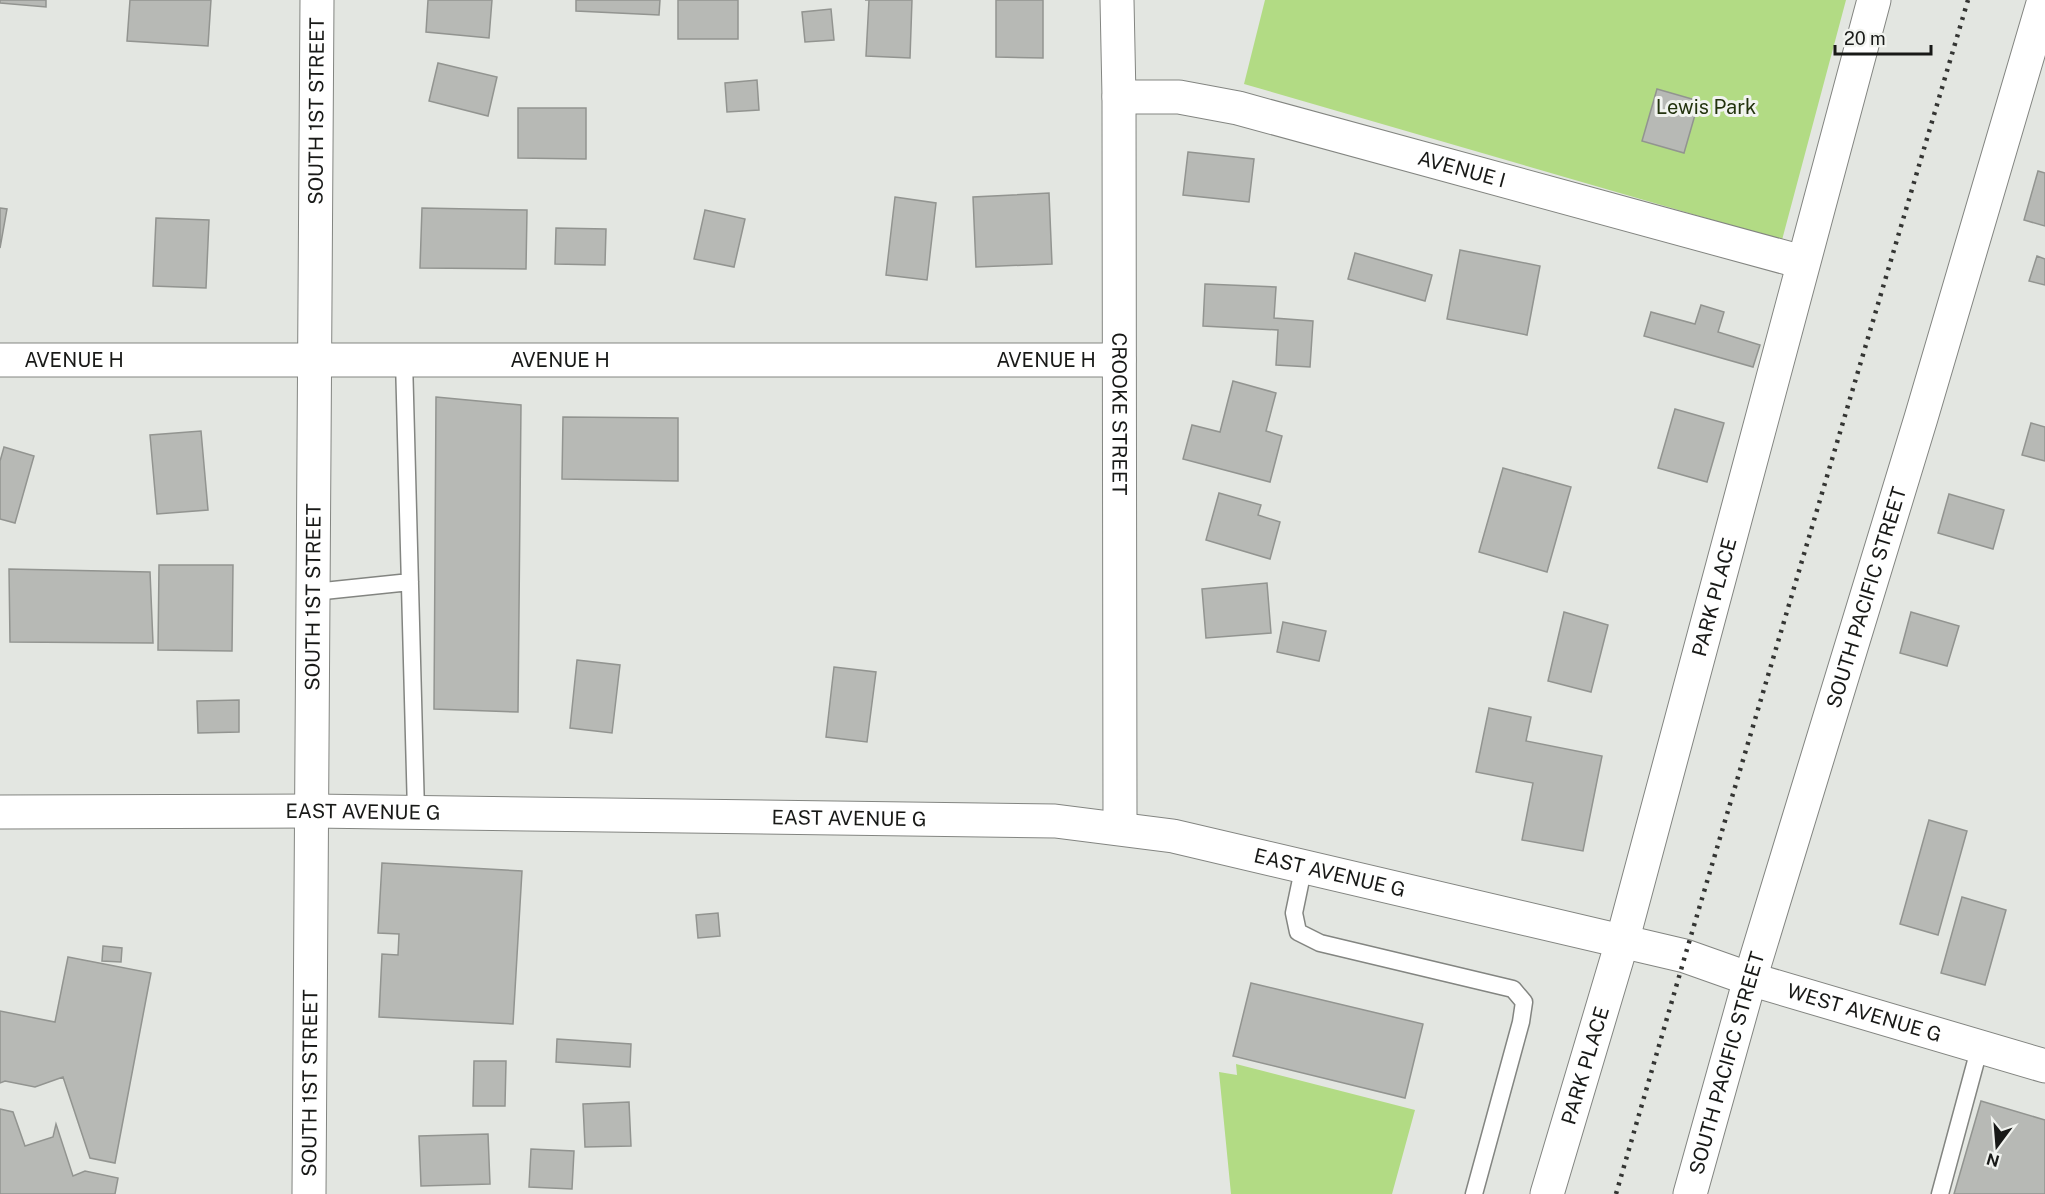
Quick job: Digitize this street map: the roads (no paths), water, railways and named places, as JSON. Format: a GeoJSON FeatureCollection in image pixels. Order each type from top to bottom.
{"type":"FeatureCollection","features":[{"type":"Feature","properties":{"kind":"street","name":"SOUTH 1ST STREET"},"geometry":{"type":"LineString","coordinates":[[309,1194],[317,0]]}},
{"type":"Feature","properties":{"kind":"street","name":"CROOKE STREET"},"geometry":{"type":"LineString","coordinates":[[1117,0],[1120,828]]}},
{"type":"Feature","properties":{"kind":"street","name":"PARK PLACE"},"geometry":{"type":"LineString","coordinates":[[1547,1194],[1622,942],[1802,262],[1874,0]]}},
{"type":"Feature","properties":{"kind":"street","name":"SOUTH PACIFIC STREET"},"geometry":{"type":"LineString","coordinates":[[1690,1194],[1750,979],[1921,418],[2044,0]]}},
{"type":"Feature","properties":{"kind":"street","name":"AVENUE I"},"geometry":{"type":"LineString","coordinates":[[1119,97],[1179,97],[1238,108],[1802,262]]}},
{"type":"Feature","properties":{"kind":"street","name":"AVENUE H"},"geometry":{"type":"LineString","coordinates":[[0,360],[1119,360]]}},
{"type":"Feature","properties":{"kind":"street","name":"EAST AVENUE G"},"geometry":{"type":"LineString","coordinates":[[0,812],[313,811],[1055,821],[1173,836],[1685,956]]}},
{"type":"Feature","properties":{"kind":"street","name":"WEST AVENUE G"},"geometry":{"type":"LineString","coordinates":[[1685,956],[1750,979],[2045,1066]]}},
{"type":"Feature","properties":{"kind":"lane"},"geometry":{"type":"LineString","coordinates":[[404,360],[416,812]]}},
{"type":"Feature","properties":{"kind":"lane"},"geometry":{"type":"LineString","coordinates":[[314,592],[410,582]]}},
{"type":"Feature","properties":{"kind":"lane"},"geometry":{"type":"LineString","coordinates":[[1304,866],[1294,913],[1298,932],[1320,944],[1513,989],[1524,1002],[1521,1022],[1474,1194]]}},
{"type":"Feature","properties":{"kind":"lane"},"geometry":{"type":"LineString","coordinates":[[1940,1194],[1980,1046]]}},
{"type":"Feature","properties":{"kind":"railway"},"geometry":{"type":"LineString","coordinates":[[1616,1194],[1968,0]]}},
{"type":"Feature","properties":{"kind":"park label","name":"Lewis Park"},"geometry":{"type":"Point","coordinates":[1706,107]}}]}
